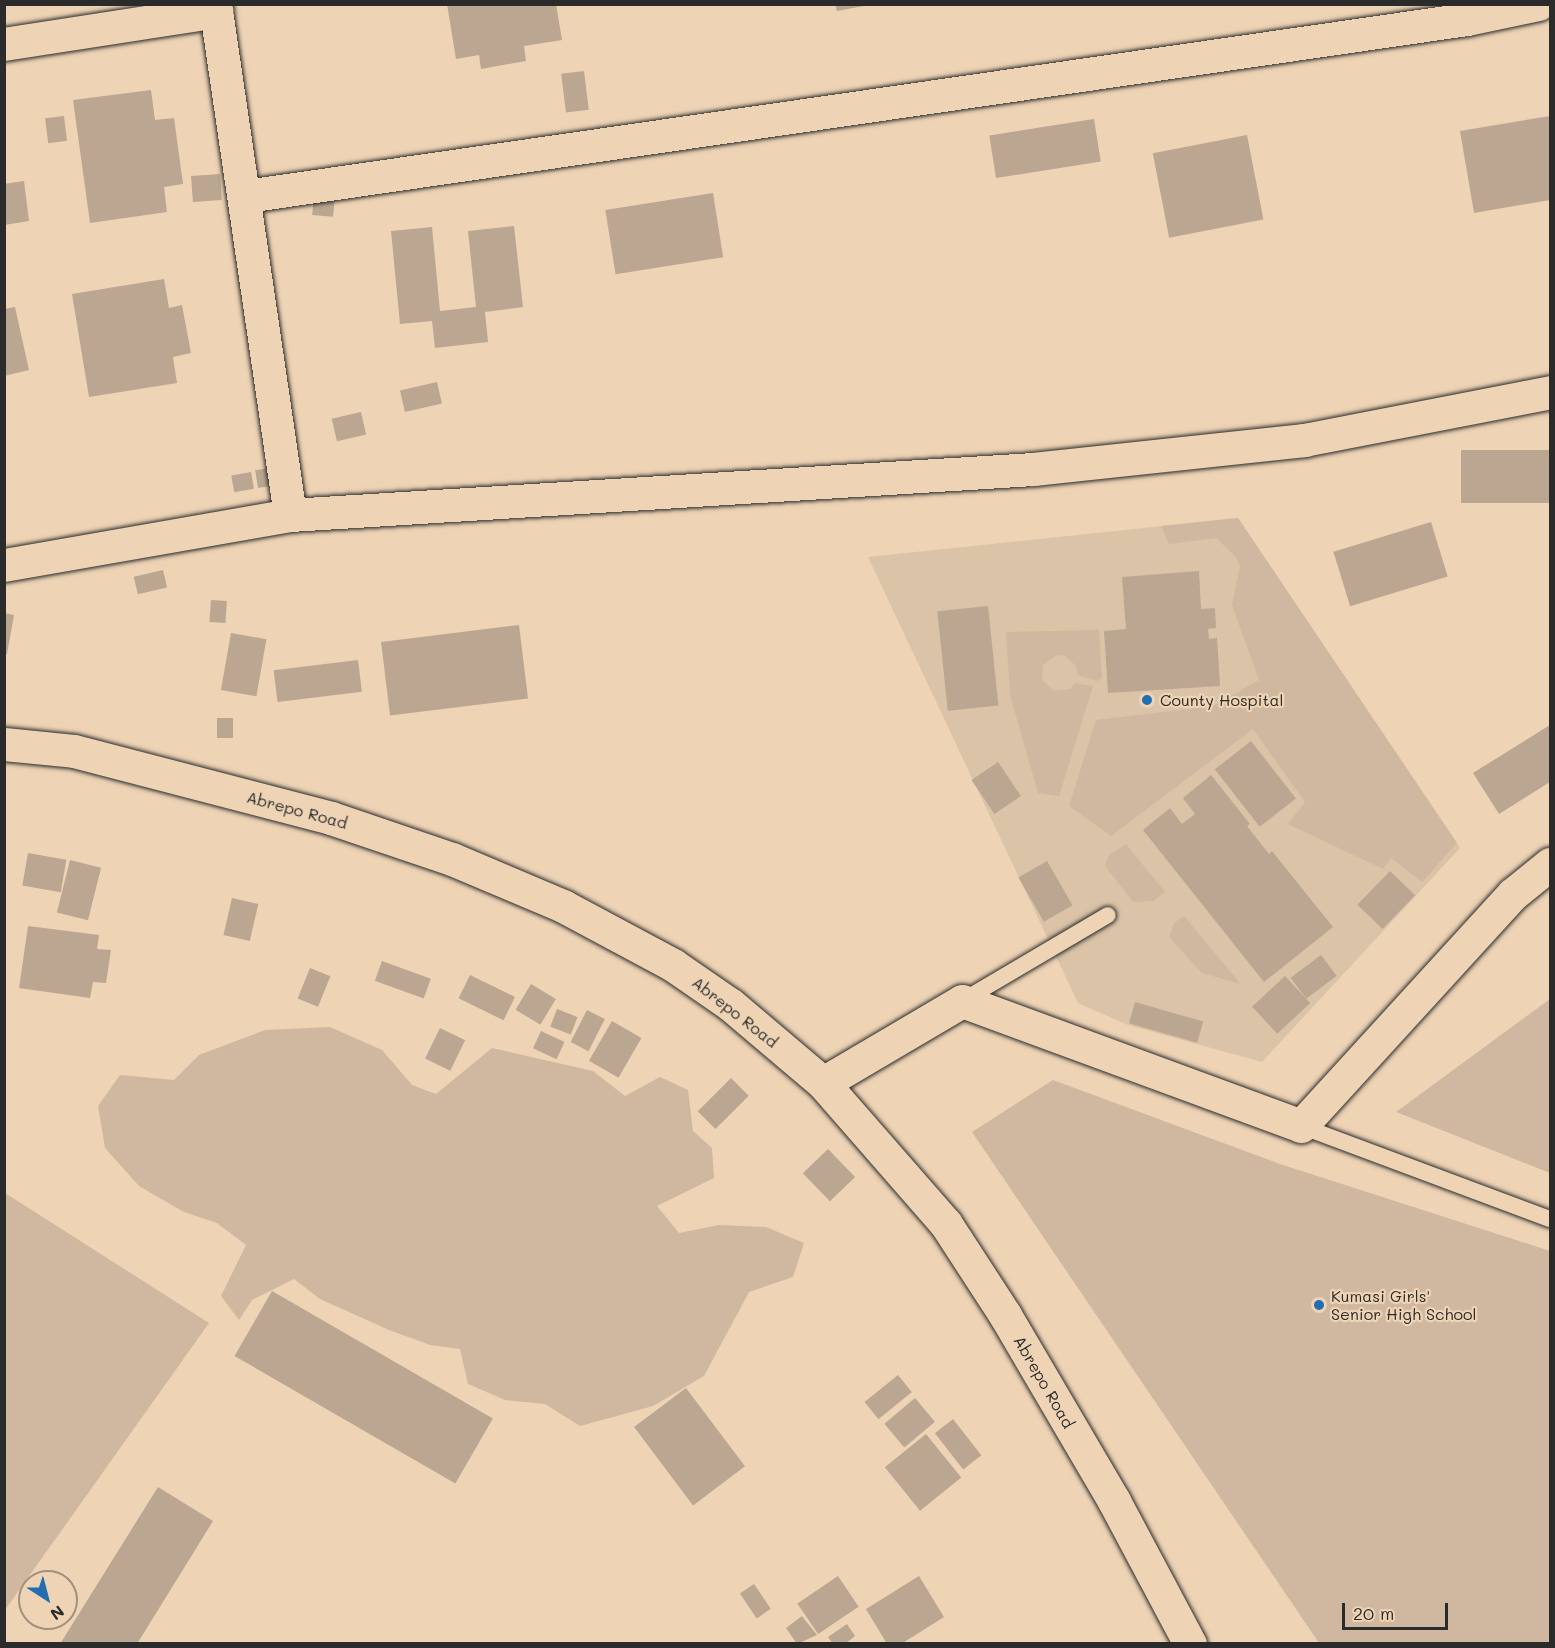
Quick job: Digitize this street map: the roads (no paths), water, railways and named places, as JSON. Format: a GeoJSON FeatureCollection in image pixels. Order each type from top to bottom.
{"type":"FeatureCollection","features":[{"type":"Feature","properties":{"kind":"street"},"geometry":{"type":"LineString","coordinates":[[246,196],[1465,12],[1538,4]]}},
{"type":"Feature","properties":{"kind":"street"},"geometry":{"type":"LineString","coordinates":[[4,44],[216,8],[246,196],[290,515]]}},
{"type":"Feature","properties":{"kind":"street"},"geometry":{"type":"LineString","coordinates":[[4,565],[290,515],[1033,469],[1304,440],[1551,392]]}},
{"type":"Feature","properties":{"kind":"street","name":"Abrepo Road"},"geometry":{"type":"LineString","coordinates":[[4,744],[74,751],[331,818],[462,863],[563,906],[673,965],[731,1005],[823,1083],[946,1224],[1005,1315],[1114,1501],[1190,1644]]}},
{"type":"Feature","properties":{"kind":"street"},"geometry":{"type":"LineString","coordinates":[[823,1083],[962,1000],[1301,1126],[1513,894],[1551,864]]}},
{"type":"Feature","properties":{"kind":"lane"},"geometry":{"type":"LineString","coordinates":[[962,1000],[1108,915]]}},
{"type":"Feature","properties":{"kind":"lane"},"geometry":{"type":"LineString","coordinates":[[1301,1126],[1551,1220]]}},
{"type":"Feature","properties":{"kind":"place","name":"County Hospital"},"geometry":{"type":"Point","coordinates":[1147,700]}},
{"type":"Feature","properties":{"kind":"place","name":"Kumasi Girls' Senior High School"},"geometry":{"type":"Point","coordinates":[1319,1305]}}]}
